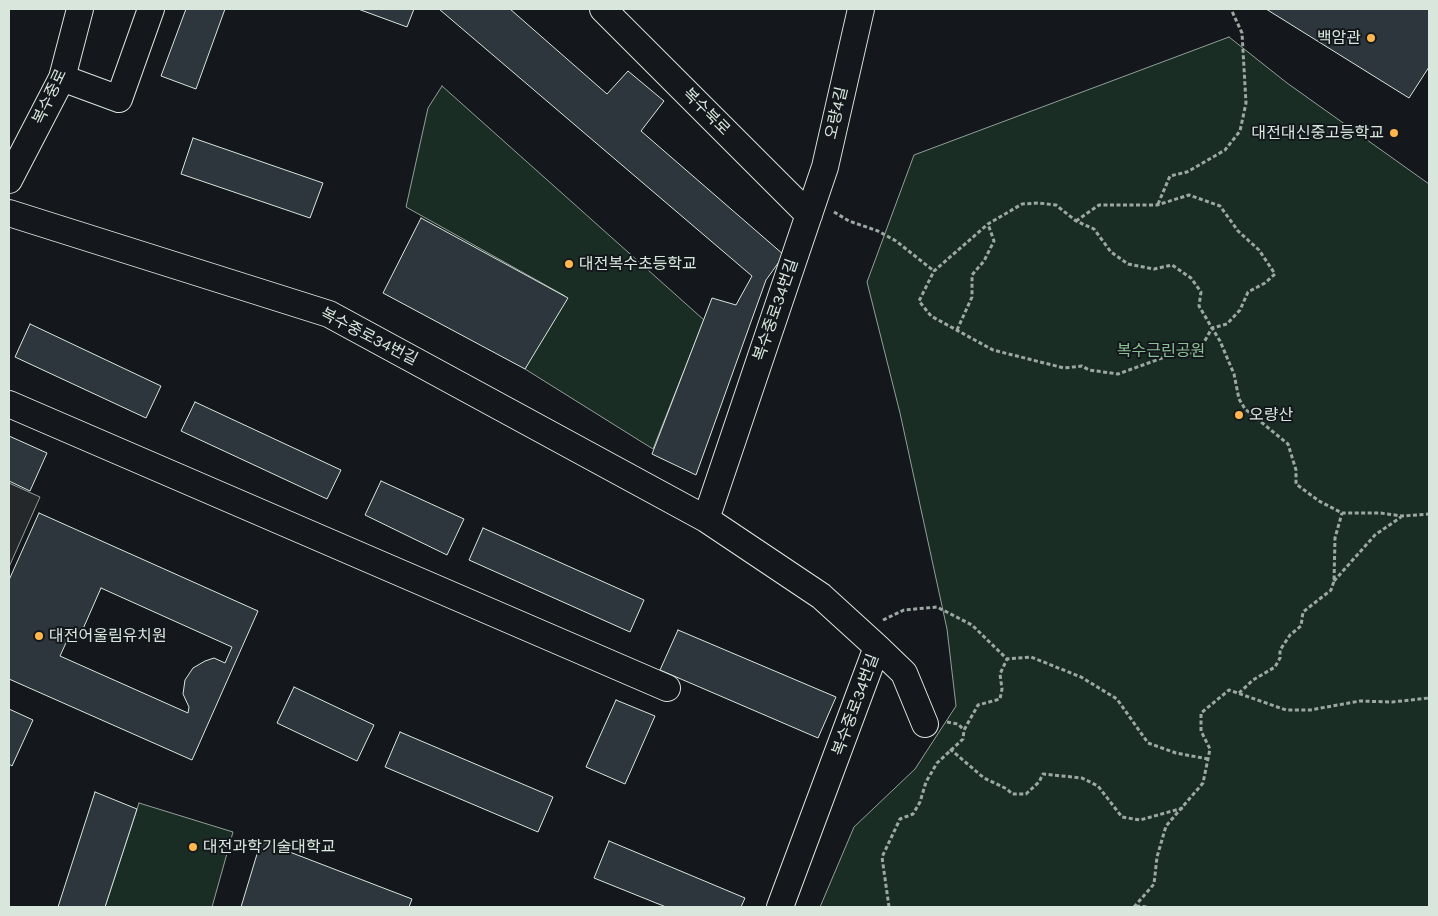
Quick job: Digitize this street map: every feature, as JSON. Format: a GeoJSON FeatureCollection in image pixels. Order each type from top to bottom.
{"type":"FeatureCollection","features":[{"type":"Feature","properties":{"kind":"street","name":"복수중로"},"geometry":{"type":"LineString","coordinates":[[9,180],[62,78],[80,9]]}},
{"type":"Feature","properties":{"kind":"street"},"geometry":{"type":"LineString","coordinates":[[62,78],[119,99],[151,9]]}},
{"type":"Feature","properties":{"kind":"street","name":"복수북로"},"geometry":{"type":"LineString","coordinates":[[603,9],[811,207]]}},
{"type":"Feature","properties":{"kind":"street","name":"오량4길"},"geometry":{"type":"LineString","coordinates":[[811,207],[825,167],[861,9]]}},
{"type":"Feature","properties":{"kind":"street","name":"복수중로34번길"},"geometry":{"type":"LineString","coordinates":[[706,519],[811,207]]}},
{"type":"Feature","properties":{"kind":"street","name":"복수중로34번길"},"geometry":{"type":"LineString","coordinates":[[9,213],[329,314],[706,519],[821,596],[871,642],[780,907]]}},
{"type":"Feature","properties":{"kind":"street"},"geometry":{"type":"LineString","coordinates":[[9,404],[667,688]]}},
{"type":"Feature","properties":{"kind":"street"},"geometry":{"type":"LineString","coordinates":[[871,642],[904,673],[925,724]]}},
{"type":"Feature","properties":{"kind":"path"},"geometry":{"type":"LineString","coordinates":[[1157,205],[1170,176],[1187,172],[1225,150],[1240,131],[1246,103],[1242,33],[1231,9]]}},
{"type":"Feature","properties":{"kind":"path"},"geometry":{"type":"LineString","coordinates":[[1076,221],[1099,205],[1157,205],[1189,196],[1220,206],[1238,231],[1259,250],[1274,274],[1264,283],[1248,292],[1240,310],[1227,324],[1212,328],[1203,344],[1192,353],[1176,353],[1118,374],[1089,370],[1082,366],[1064,368],[993,350],[969,339],[931,316],[919,301],[934,271],[988,224],[1022,204],[1056,205],[1076,221],[1094,229],[1111,252],[1128,264],[1154,269],[1172,265],[1191,278],[1201,292],[1199,306],[1212,328],[1234,374],[1239,399],[1245,409],[1288,444],[1296,470],[1296,484],[1319,501],[1342,513],[1380,513],[1402,516],[1429,514]]}},
{"type":"Feature","properties":{"kind":"path"},"geometry":{"type":"LineString","coordinates":[[811,207],[878,231],[896,241],[934,271]]}},
{"type":"Feature","properties":{"kind":"path"},"geometry":{"type":"LineString","coordinates":[[957,330],[972,297],[972,275],[984,261],[994,241],[988,224]]}},
{"type":"Feature","properties":{"kind":"path"},"geometry":{"type":"LineString","coordinates":[[1239,692],[1253,680],[1275,668],[1280,658],[1280,650],[1290,634],[1301,626],[1304,612],[1332,590],[1334,581],[1334,538],[1342,513]]}},
{"type":"Feature","properties":{"kind":"path"},"geometry":{"type":"LineString","coordinates":[[1334,581],[1375,535],[1402,516]]}},
{"type":"Feature","properties":{"kind":"path"},"geometry":{"type":"LineString","coordinates":[[871,642],[880,622],[904,610],[937,607],[972,626],[1007,660]]}},
{"type":"Feature","properties":{"kind":"path"},"geometry":{"type":"LineString","coordinates":[[1007,660],[1031,657],[1081,677],[1117,699],[1148,743],[1176,753],[1208,759]]}},
{"type":"Feature","properties":{"kind":"path"},"geometry":{"type":"LineString","coordinates":[[889,907],[882,857],[900,819],[913,814],[920,802],[926,782],[937,763],[963,739],[964,730],[978,705],[1000,699],[1002,689],[1000,674],[1007,660]]}},
{"type":"Feature","properties":{"kind":"path"},"geometry":{"type":"LineString","coordinates":[[1135,907],[1154,884],[1157,857],[1166,826],[1184,808],[1202,783],[1210,749],[1201,731],[1201,713],[1229,690],[1286,710],[1310,710],[1360,701],[1392,702],[1429,698]]}},
{"type":"Feature","properties":{"kind":"path"},"geometry":{"type":"LineString","coordinates":[[950,749],[984,778],[1007,789],[1012,794],[1026,794],[1043,774],[1082,778],[1098,786],[1122,818],[1140,820],[1184,808]]}},
{"type":"Feature","properties":{"kind":"path"},"geometry":{"type":"LineString","coordinates":[[1135,907],[1147,907]]}},
{"type":"Feature","properties":{"kind":"green space","name":"복수근린공원"},"geometry":{"type":"Polygon","coordinates":[[[1229,37],[1287,83],[1429,184],[1429,907],[820,907],[854,827],[915,769],[956,706],[947,629],[900,413],[867,282],[914,155],[1229,37]]]}},
{"type":"Feature","properties":{"kind":"green space"},"geometry":{"type":"Polygon","coordinates":[[[442,86],[704,320],[653,449],[525,369],[565,296],[406,207],[428,108],[442,86]]]}},
{"type":"Feature","properties":{"kind":"green space"},"geometry":{"type":"Polygon","coordinates":[[[139,803],[233,832],[212,907],[105,907],[139,803]]]}},
{"type":"Feature","properties":{"kind":"shaded area"},"geometry":{"type":"Polygon","coordinates":[[[9,483],[40,497],[9,567],[9,483]]]}},
{"type":"Feature","properties":{"kind":"building"},"geometry":{"type":"Polygon","coordinates":[[[186,9],[225,9],[196,89],[161,76],[186,9]]]}},
{"type":"Feature","properties":{"kind":"building"},"geometry":{"type":"Polygon","coordinates":[[[358,9],[414,9],[407,27],[358,9]]]}},
{"type":"Feature","properties":{"kind":"building"},"geometry":{"type":"Polygon","coordinates":[[[439,9],[510,9],[607,94],[628,71],[664,101],[641,131],[784,255],[766,280],[696,475],[652,454],[712,298],[736,305],[752,276],[439,9]]]}},
{"type":"Feature","properties":{"kind":"building","name":"백암관"},"geometry":{"type":"Polygon","coordinates":[[[1266,9],[1429,9],[1429,67],[1409,98],[1266,9]]]}},
{"type":"Feature","properties":{"kind":"building"},"geometry":{"type":"Polygon","coordinates":[[[193,138],[323,183],[310,218],[181,174],[193,138]]]}},
{"type":"Feature","properties":{"kind":"building"},"geometry":{"type":"Polygon","coordinates":[[[421,218],[568,298],[525,369],[383,293],[421,218]]]}},
{"type":"Feature","properties":{"kind":"building"},"geometry":{"type":"Polygon","coordinates":[[[30,324],[161,386],[146,418],[15,357],[30,324]]]}},
{"type":"Feature","properties":{"kind":"building"},"geometry":{"type":"Polygon","coordinates":[[[195,402],[341,470],[327,499],[181,431],[195,402]]]}},
{"type":"Feature","properties":{"kind":"building"},"geometry":{"type":"Polygon","coordinates":[[[9,436],[47,453],[30,491],[9,481],[9,436]]]}},
{"type":"Feature","properties":{"kind":"building"},"geometry":{"type":"Polygon","coordinates":[[[381,481],[464,519],[447,555],[365,515],[381,481]]]}},
{"type":"Feature","properties":{"kind":"building","name":"대전어울림유치원"},"geometry":{"type":"Polygon","coordinates":[[[39,513],[258,611],[192,760],[9,679],[9,580],[39,513]],[[101,588],[79,638],[70,634],[60,656],[188,713],[189,707],[183,694],[185,680],[193,668],[214,658],[225,663],[232,647],[101,588]]]}},
{"type":"Feature","properties":{"kind":"building"},"geometry":{"type":"Polygon","coordinates":[[[483,528],[644,600],[630,632],[469,560],[483,528]]]}},
{"type":"Feature","properties":{"kind":"building"},"geometry":{"type":"Polygon","coordinates":[[[678,630],[836,697],[818,738],[660,670],[678,630]]]}},
{"type":"Feature","properties":{"kind":"building"},"geometry":{"type":"Polygon","coordinates":[[[294,687],[374,725],[357,761],[277,723],[294,687]]]}},
{"type":"Feature","properties":{"kind":"building"},"geometry":{"type":"Polygon","coordinates":[[[616,700],[655,716],[625,784],[586,767],[616,700]]]}},
{"type":"Feature","properties":{"kind":"building"},"geometry":{"type":"Polygon","coordinates":[[[9,709],[33,720],[12,766],[9,764],[9,709]]]}},
{"type":"Feature","properties":{"kind":"building"},"geometry":{"type":"Polygon","coordinates":[[[400,732],[553,797],[538,832],[385,767],[400,732]]]}},
{"type":"Feature","properties":{"kind":"building"},"geometry":{"type":"Polygon","coordinates":[[[95,792],[137,809],[105,907],[58,907],[95,792]]]}},
{"type":"Feature","properties":{"kind":"building"},"geometry":{"type":"Polygon","coordinates":[[[261,841],[412,899],[409,907],[241,907],[261,841]]]}},
{"type":"Feature","properties":{"kind":"building"},"geometry":{"type":"Polygon","coordinates":[[[609,841],[745,898],[741,907],[666,907],[594,878],[609,841]]]}},
{"type":"Feature","properties":{"kind":"place","name":"백암관"},"geometry":{"type":"Point","coordinates":[1371,38]}},
{"type":"Feature","properties":{"kind":"place","name":"대전대신중고등학교"},"geometry":{"type":"Point","coordinates":[1394,133]}},
{"type":"Feature","properties":{"kind":"place","name":"대전복수초등학교"},"geometry":{"type":"Point","coordinates":[569,264]}},
{"type":"Feature","properties":{"kind":"place","name":"오량산"},"geometry":{"type":"Point","coordinates":[1239,415]}},
{"type":"Feature","properties":{"kind":"place","name":"대전어울림유치원"},"geometry":{"type":"Point","coordinates":[39,636]}},
{"type":"Feature","properties":{"kind":"place","name":"대전과학기술대학교"},"geometry":{"type":"Point","coordinates":[193,847]}}]}
